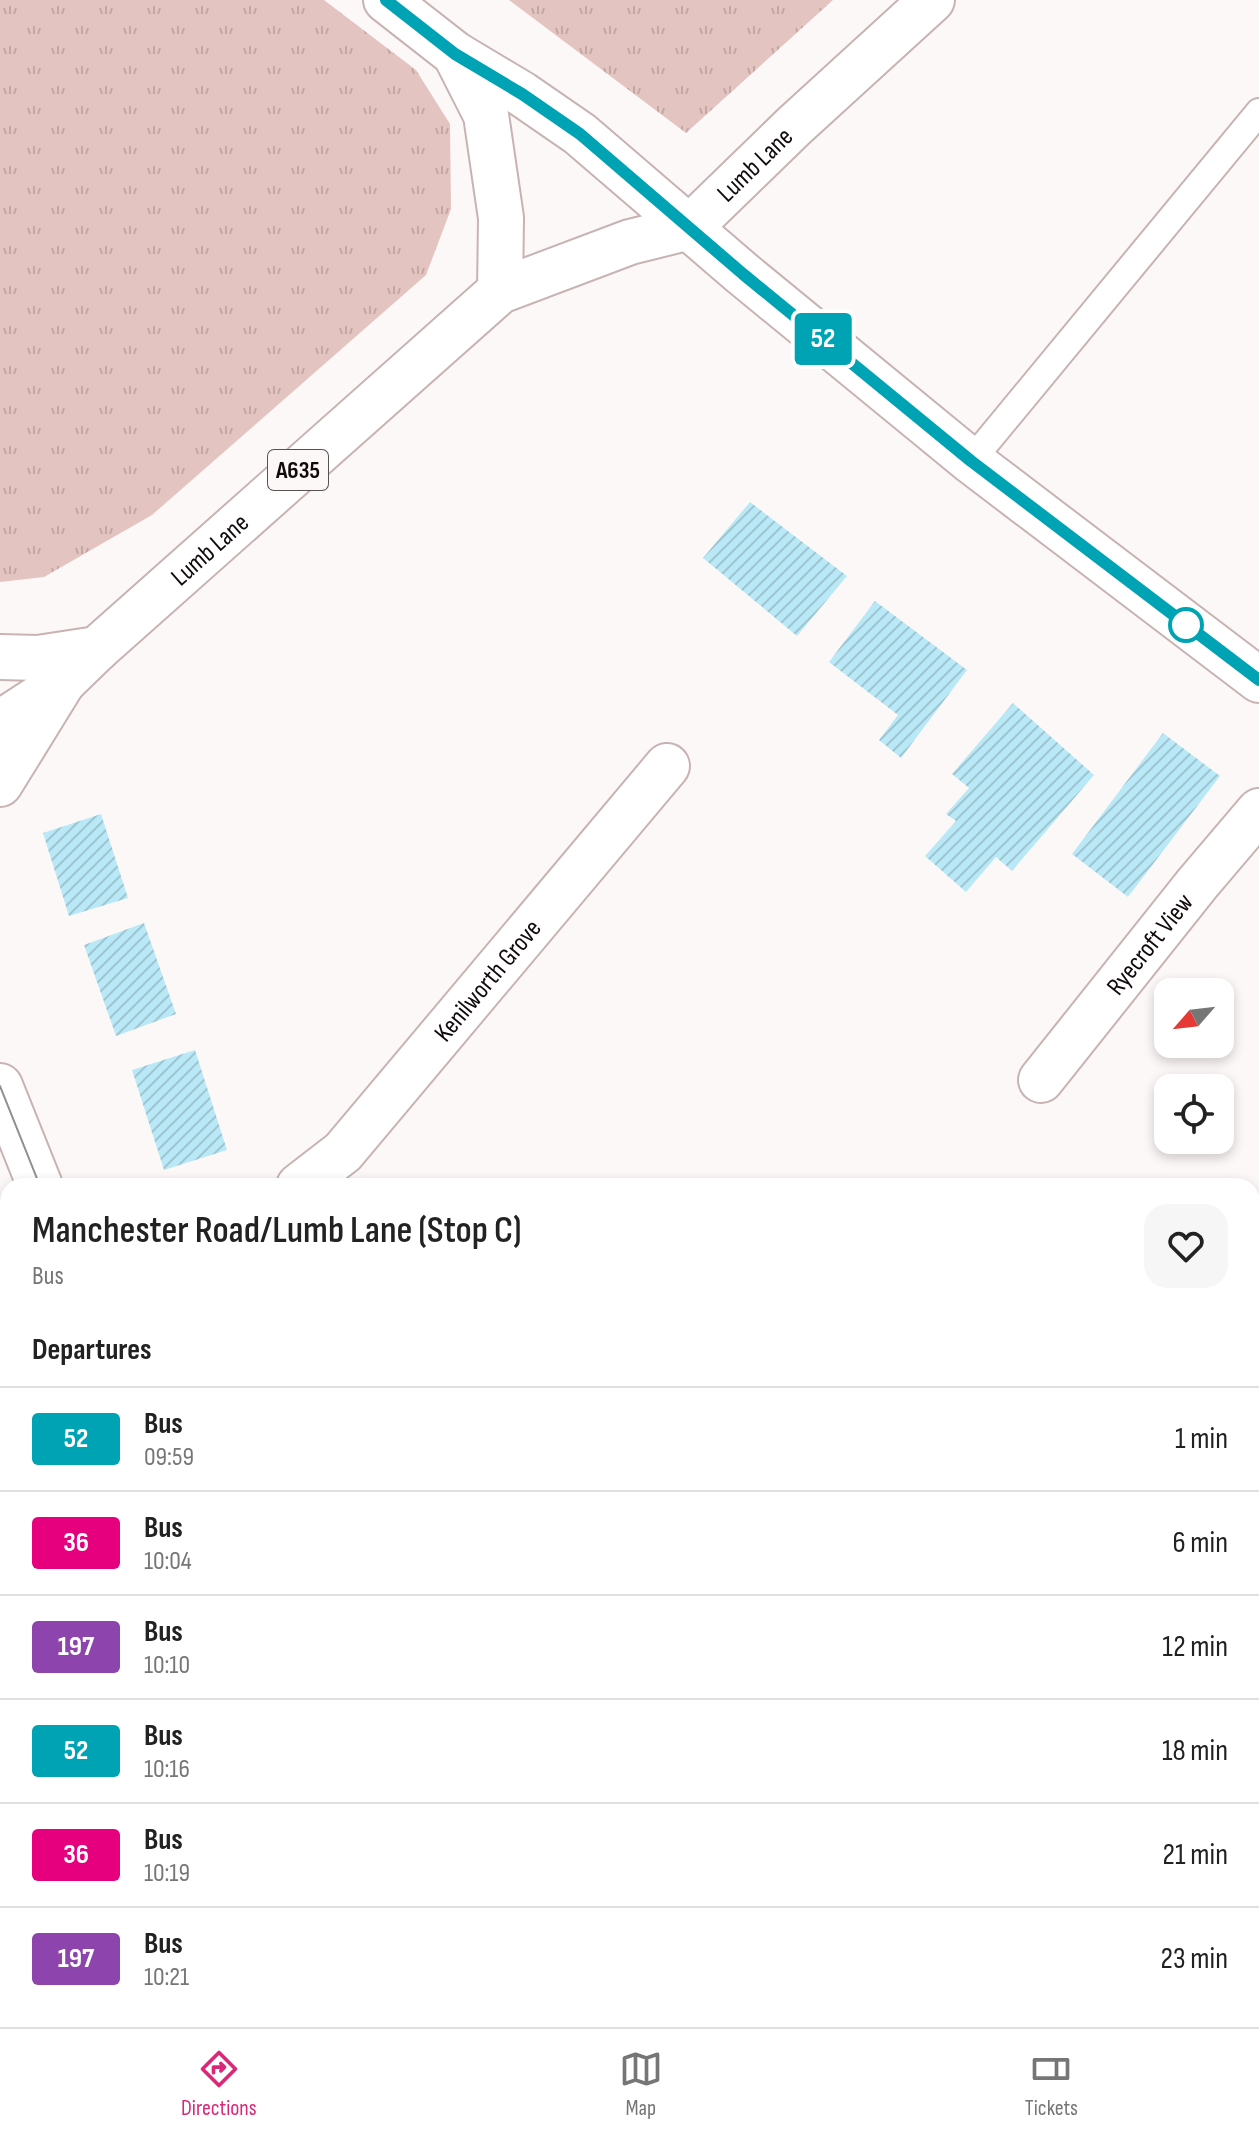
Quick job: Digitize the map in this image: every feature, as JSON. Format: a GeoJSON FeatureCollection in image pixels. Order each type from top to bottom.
{"type":"FeatureCollection","features":[{"type":"Feature","properties":{"kind":"main road"},"geometry":{"type":"LineString","coordinates":[[386,0],[455,54],[522,94],[580,134],[743,274],[971,461],[1259,680]]}},
{"type":"Feature","properties":{"kind":"main road","name":"Lumb Lane"},"geometry":{"type":"LineString","coordinates":[[0,723],[63,682],[500,291],[630,242],[690,227],[794,126],[932,0]]}},
{"type":"Feature","properties":{"kind":"main road"},"geometry":{"type":"LineString","coordinates":[[455,54],[486,115],[501,218],[500,291]]}},
{"type":"Feature","properties":{"kind":"main road"},"geometry":{"type":"LineString","coordinates":[[0,657],[38,658],[97,649]]}},
{"type":"Feature","properties":{"kind":"main road","name":"Lumb Lane"},"geometry":{"type":"LineString","coordinates":[[0,784],[63,682]]}},
{"type":"Feature","properties":{"kind":"main road","name":"Kenilworth Grove"},"geometry":{"type":"LineString","coordinates":[[309,1178],[343,1152],[667,766]]}},
{"type":"Feature","properties":{"kind":"main road","name":"Ryecroft View"},"geometry":{"type":"LineString","coordinates":[[1041,1080],[1259,811]]}},
{"type":"Feature","properties":{"kind":"main road"},"geometry":{"type":"LineString","coordinates":[[0,1086],[37,1178]]}},
{"type":"Feature","properties":{"kind":"lane"},"geometry":{"type":"LineString","coordinates":[[971,461],[1259,112]]}},
{"type":"Feature","properties":{"kind":"green space"},"geometry":{"type":"Polygon","coordinates":[[[0,0],[324,0],[416,70],[450,124],[451,209],[426,275],[152,515],[44,577],[0,582],[0,0]]]}},
{"type":"Feature","properties":{"kind":"green space"},"geometry":{"type":"Polygon","coordinates":[[[509,0],[833,0],[686,133],[509,0]]]}},
{"type":"Feature","properties":{"kind":"building"},"geometry":{"type":"Polygon","coordinates":[[[750,502],[847,576],[797,636],[703,558],[750,502]]]}},
{"type":"Feature","properties":{"kind":"building"},"geometry":{"type":"Polygon","coordinates":[[[875,601],[967,670],[901,758],[879,740],[898,715],[829,662],[875,601]]]}},
{"type":"Feature","properties":{"kind":"building"},"geometry":{"type":"Polygon","coordinates":[[[1013,703],[1094,775],[1012,871],[996,857],[966,892],[925,856],[956,821],[946,814],[969,788],[952,774],[1013,703]]]}},
{"type":"Feature","properties":{"kind":"building"},"geometry":{"type":"Polygon","coordinates":[[[1163,733],[1220,776],[1128,897],[1072,854],[1163,733]]]}},
{"type":"Feature","properties":{"kind":"building"},"geometry":{"type":"Polygon","coordinates":[[[101,814],[128,898],[69,916],[43,833],[101,814]]]}},
{"type":"Feature","properties":{"kind":"building"},"geometry":{"type":"Polygon","coordinates":[[[144,923],[176,1014],[116,1036],[84,945],[144,923]]]}},
{"type":"Feature","properties":{"kind":"building"},"geometry":{"type":"Polygon","coordinates":[[[195,1050],[227,1150],[164,1170],[132,1070],[195,1050]]]}},
{"type":"Feature","properties":{"kind":"tram line"},"geometry":{"type":"LineString","coordinates":[[0,1086],[37,1178]]}},
{"type":"Feature","properties":{"kind":"bus line","name":"52"},"geometry":{"type":"LineString","coordinates":[[386,0],[455,54],[522,94],[580,134],[743,274],[971,461],[1259,680]]}}]}
